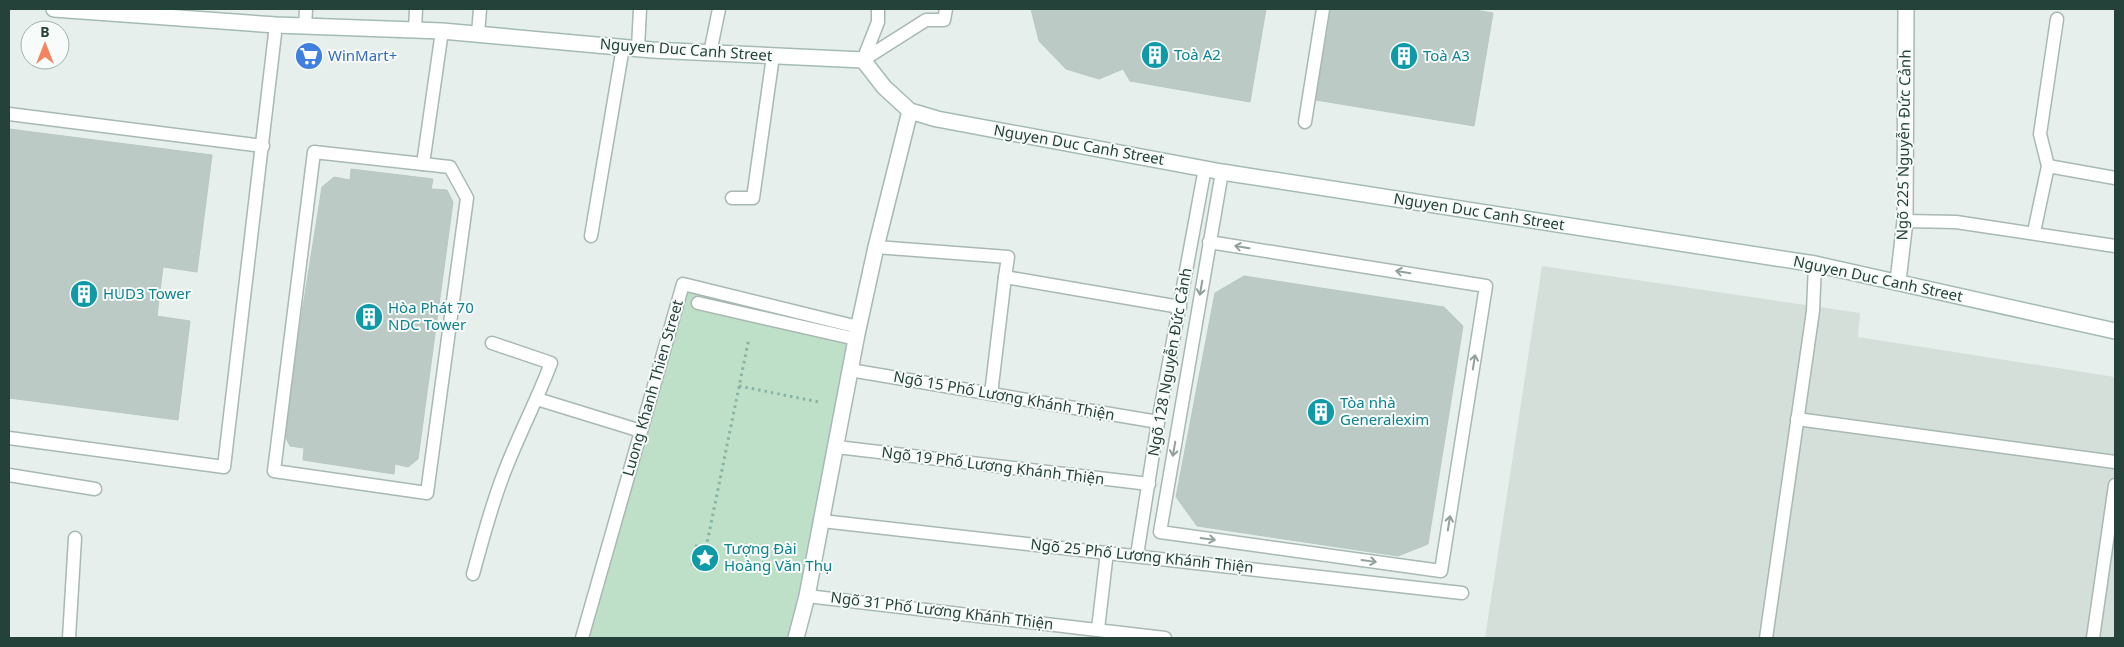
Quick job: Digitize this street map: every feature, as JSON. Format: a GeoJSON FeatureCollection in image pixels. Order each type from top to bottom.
{"type":"FeatureCollection","features":[{"type":"Feature","properties":{"kind":"street","name":"Nguyen Duc Canh Street"},"geometry":{"type":"LineString","coordinates":[[54,9],[305,26],[442,31],[630,47],[863,60],[884,87],[910,111],[937,119],[1222,172],[1814,264],[2115,330]]}},
{"type":"Feature","properties":{"kind":"street","name":"Ngõ 225 Nguyễn Đức Cảnh"},"geometry":{"type":"LineString","coordinates":[[1898,281],[1905,220],[1906,9]]}},
{"type":"Feature","properties":{"kind":"street"},"geometry":{"type":"LineString","coordinates":[[796,638],[807,596],[837,447],[857,333],[910,111]]}},
{"type":"Feature","properties":{"kind":"lane"},"geometry":{"type":"LineString","coordinates":[[305,26],[306,9]]}},
{"type":"Feature","properties":{"kind":"lane"},"geometry":{"type":"LineString","coordinates":[[415,30],[416,9]]}},
{"type":"Feature","properties":{"kind":"lane"},"geometry":{"type":"LineString","coordinates":[[478,34],[480,9]]}},
{"type":"Feature","properties":{"kind":"lane"},"geometry":{"type":"LineString","coordinates":[[591,236],[630,47],[640,9]]}},
{"type":"Feature","properties":{"kind":"lane"},"geometry":{"type":"LineString","coordinates":[[710,52],[719,9]]}},
{"type":"Feature","properties":{"kind":"lane"},"geometry":{"type":"LineString","coordinates":[[863,60],[878,22],[878,9]]}},
{"type":"Feature","properties":{"kind":"lane"},"geometry":{"type":"LineString","coordinates":[[863,60],[926,20],[944,20],[946,9]]}},
{"type":"Feature","properties":{"kind":"lane"},"geometry":{"type":"LineString","coordinates":[[1305,122],[1323,9]]}},
{"type":"Feature","properties":{"kind":"lane"},"geometry":{"type":"LineString","coordinates":[[2034,232],[2048,166],[2040,134],[2057,19]]}},
{"type":"Feature","properties":{"kind":"lane"},"geometry":{"type":"LineString","coordinates":[[9,438],[224,467],[276,24]]}},
{"type":"Feature","properties":{"kind":"lane"},"geometry":{"type":"LineString","coordinates":[[423,164],[442,31]]}},
{"type":"Feature","properties":{"kind":"lane"},"geometry":{"type":"LineString","coordinates":[[732,198],[753,198],[774,56]]}},
{"type":"Feature","properties":{"kind":"lane"},"geometry":{"type":"LineString","coordinates":[[9,114],[263,146]]}},
{"type":"Feature","properties":{"kind":"lane"},"geometry":{"type":"LineString","coordinates":[[314,152],[423,164],[450,167],[466,198],[427,494],[274,471],[314,152]]}},
{"type":"Feature","properties":{"kind":"lane"},"geometry":{"type":"LineString","coordinates":[[2048,166],[2115,178]]}},
{"type":"Feature","properties":{"kind":"lane","name":"Ngõ 128 Nguyễn Đức Cảnh"},"geometry":{"type":"LineString","coordinates":[[1137,555],[1158,422],[1205,168]]}},
{"type":"Feature","properties":{"kind":"lane"},"geometry":{"type":"LineString","coordinates":[[1209,242],[1486,286],[1441,571],[1160,532],[1209,242],[1222,172]]}},
{"type":"Feature","properties":{"kind":"lane"},"geometry":{"type":"LineString","coordinates":[[1905,220],[1956,222],[2034,232],[2115,246]]}},
{"type":"Feature","properties":{"kind":"lane"},"geometry":{"type":"LineString","coordinates":[[876,247],[1008,257],[991,394]]}},
{"type":"Feature","properties":{"kind":"lane"},"geometry":{"type":"LineString","coordinates":[[1766,638],[1812,311],[1814,264]]}},
{"type":"Feature","properties":{"kind":"lane"},"geometry":{"type":"LineString","coordinates":[[1005,276],[1180,307]]}},
{"type":"Feature","properties":{"kind":"lane","name":"Luong Khanh Thien Street"},"geometry":{"type":"LineString","coordinates":[[582,638],[683,284],[857,333]]}},
{"type":"Feature","properties":{"kind":"lane"},"geometry":{"type":"LineString","coordinates":[[698,303],[753,315],[857,333]]}},
{"type":"Feature","properties":{"kind":"lane"},"geometry":{"type":"LineString","coordinates":[[473,574],[488,520],[506,468],[552,363],[492,343]]}},
{"type":"Feature","properties":{"kind":"lane","name":"Ngõ 15 Phố Lương Khánh Thiện"},"geometry":{"type":"LineString","coordinates":[[850,370],[1158,422]]}},
{"type":"Feature","properties":{"kind":"lane"},"geometry":{"type":"LineString","coordinates":[[537,399],[641,431]]}},
{"type":"Feature","properties":{"kind":"lane"},"geometry":{"type":"LineString","coordinates":[[1797,419],[2115,462]]}},
{"type":"Feature","properties":{"kind":"lane","name":"Ngõ 19 Phố Lương Khánh Thiện"},"geometry":{"type":"LineString","coordinates":[[837,447],[1149,484]]}},
{"type":"Feature","properties":{"kind":"lane"},"geometry":{"type":"LineString","coordinates":[[9,475],[95,489]]}},
{"type":"Feature","properties":{"kind":"lane"},"geometry":{"type":"LineString","coordinates":[[2093,638],[2113,521],[2115,485]]}},
{"type":"Feature","properties":{"kind":"lane","name":"Ngõ 25 Phố Lương Khánh Thiện"},"geometry":{"type":"LineString","coordinates":[[822,522],[1462,592]]}},
{"type":"Feature","properties":{"kind":"lane"},"geometry":{"type":"LineString","coordinates":[[69,638],[75,538]]}},
{"type":"Feature","properties":{"kind":"lane"},"geometry":{"type":"LineString","coordinates":[[1098,629],[1107,552]]}},
{"type":"Feature","properties":{"kind":"lane","name":"Ngõ 31 Phố Lương Khánh Thiện"},"geometry":{"type":"LineString","coordinates":[[807,596],[1165,638]]}},
{"type":"Feature","properties":{"kind":"path"},"geometry":{"type":"LineString","coordinates":[[706,548],[753,315]]}},
{"type":"Feature","properties":{"kind":"path"},"geometry":{"type":"LineString","coordinates":[[738,386],[844,407]]}},
{"type":"Feature","properties":{"kind":"path"},"geometry":{"type":"LineString","coordinates":[[696,546],[706,548],[715,550],[711,569],[692,566],[696,546]]}},
{"type":"Feature","properties":{"kind":"shaded area"},"geometry":{"type":"Polygon","coordinates":[[[1542,266],[1860,313],[1858,337],[2115,377],[2115,638],[1485,638],[1542,266]]]}},
{"type":"Feature","properties":{"kind":"green space"},"geometry":{"type":"Polygon","coordinates":[[[686,291],[853,330],[791,638],[589,638],[686,291]]]}},
{"type":"Feature","properties":{"kind":"building","name":"Toà A2"},"geometry":{"type":"Polygon","coordinates":[[[1031,9],[1266,9],[1250,102],[1130,81],[1123,69],[1099,79],[1066,69],[1039,41],[1031,9]]]}},
{"type":"Feature","properties":{"kind":"building","name":"Toà A3"},"geometry":{"type":"Polygon","coordinates":[[[1331,9],[1469,9],[1493,13],[1474,126],[1316,100],[1331,9]]]}},
{"type":"Feature","properties":{"kind":"building","name":"HUD3 Tower"},"geometry":{"type":"Polygon","coordinates":[[[9,129],[212,155],[197,272],[163,267],[157,316],[190,321],[178,420],[9,398],[9,129]]]}},
{"type":"Feature","properties":{"kind":"building","name":"Hòa Phát 70 NDC Tower"},"geometry":{"type":"Polygon","coordinates":[[[351,169],[433,179],[431,189],[447,190],[453,202],[418,459],[408,467],[395,464],[394,474],[303,460],[304,448],[290,446],[283,432],[322,187],[334,177],[350,180],[351,169]]]}},
{"type":"Feature","properties":{"kind":"building","name":"Tòa nhà Generalexim"},"geometry":{"type":"Polygon","coordinates":[[[1244,276],[1444,307],[1463,326],[1428,544],[1398,556],[1197,526],[1176,497],[1215,293],[1244,276]]]}},
{"type":"Feature","properties":{"kind":"place","name":"Toà A2"},"geometry":{"type":"Point","coordinates":[1155,55]}},
{"type":"Feature","properties":{"kind":"place","name":"WinMart+"},"geometry":{"type":"Point","coordinates":[309,56]}},
{"type":"Feature","properties":{"kind":"place","name":"Toà A3"},"geometry":{"type":"Point","coordinates":[1404,56]}},
{"type":"Feature","properties":{"kind":"place","name":"HUD3 Tower"},"geometry":{"type":"Point","coordinates":[84,294]}},
{"type":"Feature","properties":{"kind":"place","name":"Hòa Phát 70 NDC Tower"},"geometry":{"type":"Point","coordinates":[369,317]}},
{"type":"Feature","properties":{"kind":"place","name":"Tòa nhà Generalexim"},"geometry":{"type":"Point","coordinates":[1321,412]}},
{"type":"Feature","properties":{"kind":"place","name":"Tượng Đài Hoàng Văn Thụ"},"geometry":{"type":"Point","coordinates":[705,558]}}]}
